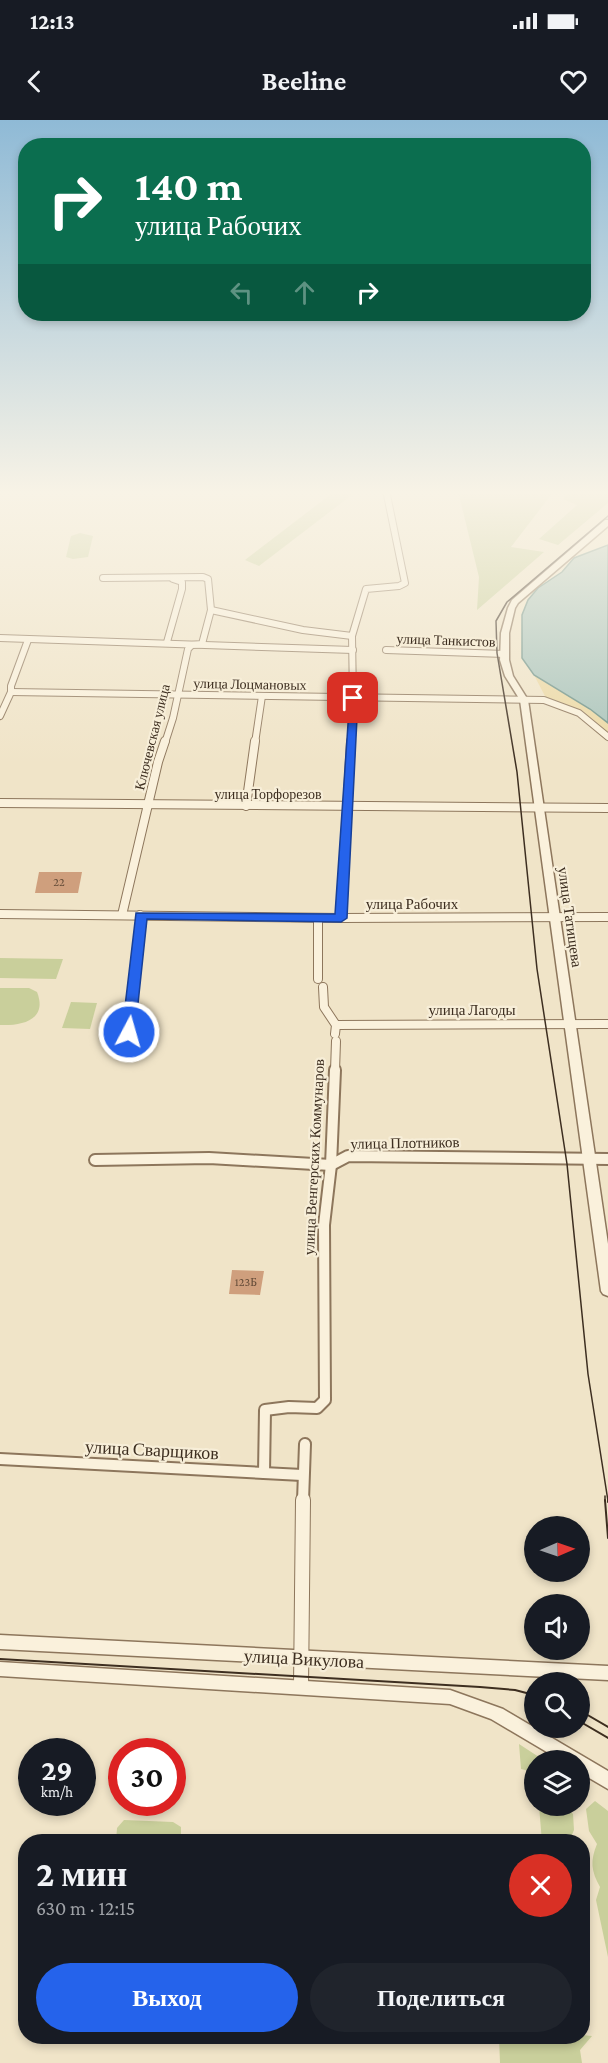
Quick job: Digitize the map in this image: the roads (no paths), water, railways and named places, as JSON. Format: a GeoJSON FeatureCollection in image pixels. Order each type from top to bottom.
{"type":"FeatureCollection","features":[{"type":"Feature","properties":{"kind":"street"},"geometry":{"type":"LineString","coordinates":[[167,642],[182,589],[181,582]]}},
{"type":"Feature","properties":{"kind":"street","name":"Ключевская улица"},"geometry":{"type":"LineString","coordinates":[[122,915],[158,762],[173,718],[176,695],[188,649],[192,645],[202,644],[211,610],[208,582]]}},
{"type":"Feature","properties":{"kind":"street"},"geometry":{"type":"LineString","coordinates":[[341,918],[353,698],[352,636],[366,589],[399,586],[405,582]]}},
{"type":"Feature","properties":{"kind":"street","name":"улица Татищева"},"geometry":{"type":"LineString","coordinates":[[537,582],[510,609],[505,654],[506,667],[524,700],[608,1291]]}},
{"type":"Feature","properties":{"kind":"street"},"geometry":{"type":"LineString","coordinates":[[211,610],[303,630],[352,636]]}},
{"type":"Feature","properties":{"kind":"street"},"geometry":{"type":"LineString","coordinates":[[0,638],[353,650]]}},
{"type":"Feature","properties":{"kind":"street"},"geometry":{"type":"LineString","coordinates":[[0,716],[11,692],[11,686],[28,640]]}},
{"type":"Feature","properties":{"kind":"street","name":"улица Танкистов"},"geometry":{"type":"LineString","coordinates":[[386,650],[505,654]]}},
{"type":"Feature","properties":{"kind":"street","name":"улица Лоцмановых"},"geometry":{"type":"LineString","coordinates":[[11,692],[544,700],[579,713],[608,737]]}},
{"type":"Feature","properties":{"kind":"street"},"geometry":{"type":"LineString","coordinates":[[246,806],[262,696]]}},
{"type":"Feature","properties":{"kind":"street","name":"улица Торфорезов"},"geometry":{"type":"LineString","coordinates":[[0,803],[608,808]]}},
{"type":"Feature","properties":{"kind":"street","name":"улица Рабочих"},"geometry":{"type":"LineString","coordinates":[[0,914],[318,918],[608,917]]}},
{"type":"Feature","properties":{"kind":"street"},"geometry":{"type":"LineString","coordinates":[[129,1032],[142,920],[140,915]]}},
{"type":"Feature","properties":{"kind":"street","name":"улица Венгерских Коммунаров"},"geometry":{"type":"LineString","coordinates":[[264,1473],[265,1410],[288,1407],[317,1408],[325,1400],[324,1225],[331,1165],[336,1033],[324,1007],[318,918]]}},
{"type":"Feature","properties":{"kind":"street","name":"улица Лагоды"},"geometry":{"type":"LineString","coordinates":[[336,1033],[570,1023],[608,1024]]}},
{"type":"Feature","properties":{"kind":"street","name":"улица Плотников"},"geometry":{"type":"LineString","coordinates":[[95,1160],[209,1158],[331,1165],[348,1156],[608,1159]]}},
{"type":"Feature","properties":{"kind":"street"},"geometry":{"type":"LineString","coordinates":[[301,1687],[305,1444]]}},
{"type":"Feature","properties":{"kind":"street","name":"улица Сварщиков"},"geometry":{"type":"LineString","coordinates":[[0,1459],[303,1475]]}},
{"type":"Feature","properties":{"kind":"street","name":"улица Викулова"},"geometry":{"type":"LineString","coordinates":[[0,1642],[608,1673]]}},
{"type":"Feature","properties":{"kind":"street","name":"улица Викулова"},"geometry":{"type":"LineString","coordinates":[[0,1669],[450,1697],[498,1714],[560,1750]]}},
{"type":"Feature","properties":{"kind":"street","name":"улица Викулова"},"geometry":{"type":"LineString","coordinates":[[590,1769],[608,1781]]}},
{"type":"Feature","properties":{"kind":"water"},"geometry":{"type":"Polygon","coordinates":[[[547,582],[608,582],[608,723],[590,709],[534,675],[522,658],[522,615],[528,600],[538,588],[547,582]]]}},
{"type":"Feature","properties":{"kind":"tram line"},"geometry":{"type":"LineString","coordinates":[[531,582],[507,602],[496,621],[497,653],[517,772],[537,969],[567,1164],[588,1374],[608,1501]]}},
{"type":"Feature","properties":{"kind":"tram line"},"geometry":{"type":"LineString","coordinates":[[605,1500],[608,1538]]}},
{"type":"Feature","properties":{"kind":"tram line"},"geometry":{"type":"LineString","coordinates":[[0,1659],[480,1687],[524,1692]]}},
{"type":"Feature","properties":{"kind":"tram line"},"geometry":{"type":"LineString","coordinates":[[590,1716],[608,1727]]}},
{"type":"Feature","properties":{"kind":"tram line"},"geometry":{"type":"LineString","coordinates":[[590,1727],[608,1738]]}}]}
